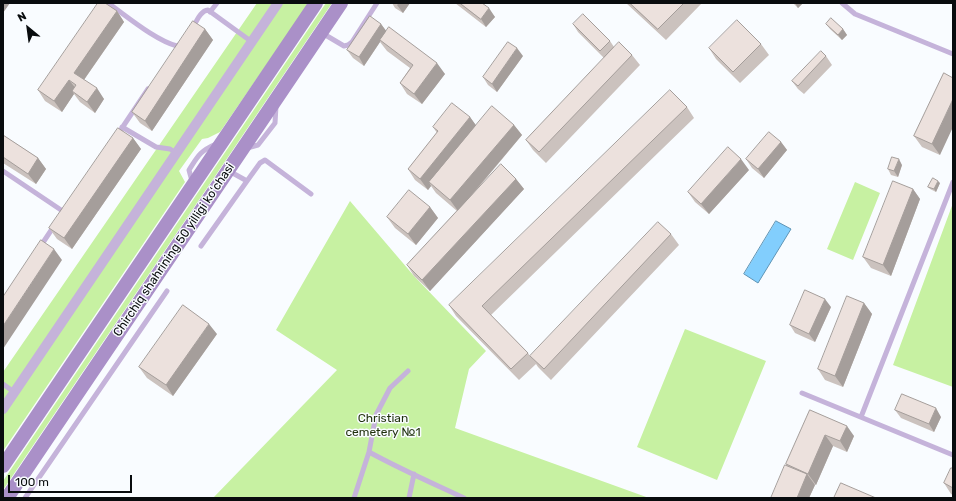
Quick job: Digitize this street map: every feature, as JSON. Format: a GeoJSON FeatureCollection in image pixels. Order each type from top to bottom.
{"type":"FeatureCollection","features":[{"type":"Feature","properties":{"kind":"main road","name":"Chirchiq shahrining 50 yilligi koʻchasi"},"geometry":{"type":"LineString","coordinates":[[3,466],[316,3]]}},
{"type":"Feature","properties":{"kind":"main road","name":"Chirchiq shahrining 50 yilligi koʻchasi"},"geometry":{"type":"LineString","coordinates":[[7,498],[342,3]]}},
{"type":"Feature","properties":{"kind":"street"},"geometry":{"type":"LineString","coordinates":[[3,409],[278,3]]}},
{"type":"Feature","properties":{"kind":"lane"},"geometry":{"type":"LineString","coordinates":[[108,3],[155,36],[177,46]]}},
{"type":"Feature","properties":{"kind":"lane"},"geometry":{"type":"LineString","coordinates":[[210,12],[217,3]]}},
{"type":"Feature","properties":{"kind":"lane"},"geometry":{"type":"LineString","coordinates":[[322,33],[344,46],[348,45],[352,42],[377,3]]}},
{"type":"Feature","properties":{"kind":"lane"},"geometry":{"type":"LineString","coordinates":[[842,3],[856,14],[953,54]]}},
{"type":"Feature","properties":{"kind":"lane"},"geometry":{"type":"LineString","coordinates":[[191,30],[201,13],[208,10],[252,42]]}},
{"type":"Feature","properties":{"kind":"lane"},"geometry":{"type":"LineString","coordinates":[[173,52],[177,46],[184,41]]}},
{"type":"Feature","properties":{"kind":"lane"},"geometry":{"type":"LineString","coordinates":[[113,140],[152,84]]}},
{"type":"Feature","properties":{"kind":"lane"},"geometry":{"type":"LineString","coordinates":[[122,127],[156,147],[170,149],[176,153]]}},
{"type":"Feature","properties":{"kind":"lane"},"geometry":{"type":"LineString","coordinates":[[201,246],[260,163],[264,160],[311,194]]}},
{"type":"Feature","properties":{"kind":"lane"},"geometry":{"type":"LineString","coordinates":[[229,170],[247,182]]}},
{"type":"Feature","properties":{"kind":"lane"},"geometry":{"type":"LineString","coordinates":[[3,171],[64,212]]}},
{"type":"Feature","properties":{"kind":"lane"},"geometry":{"type":"LineString","coordinates":[[862,417],[953,182]]}},
{"type":"Feature","properties":{"kind":"lane"},"geometry":{"type":"LineString","coordinates":[[38,250],[69,205]]}},
{"type":"Feature","properties":{"kind":"lane"},"geometry":{"type":"LineString","coordinates":[[25,498],[167,291]]}},
{"type":"Feature","properties":{"kind":"lane"},"geometry":{"type":"LineString","coordinates":[[354,498],[370,452],[376,415],[390,388],[408,371]]}},
{"type":"Feature","properties":{"kind":"lane"},"geometry":{"type":"LineString","coordinates":[[3,384],[14,392]]}},
{"type":"Feature","properties":{"kind":"lane"},"geometry":{"type":"LineString","coordinates":[[802,393],[953,454]]}},
{"type":"Feature","properties":{"kind":"lane"},"geometry":{"type":"LineString","coordinates":[[370,452],[464,498]]}},
{"type":"Feature","properties":{"kind":"lane"},"geometry":{"type":"LineString","coordinates":[[408,498],[414,474]]}},
{"type":"Feature","properties":{"kind":"green space"},"geometry":{"type":"Polygon","coordinates":[[[257,3],[309,3],[220,132],[208,138],[202,139],[179,171],[185,182],[3,451],[3,372],[257,3]]]}},
{"type":"Feature","properties":{"kind":"green space"},"geometry":{"type":"Polygon","coordinates":[[[326,3],[332,3],[3,490],[3,481],[326,3]]]}},
{"type":"Feature","properties":{"kind":"green space"},"geometry":{"type":"Polygon","coordinates":[[[855,182],[880,193],[853,260],[827,249],[855,182]]]}},
{"type":"Feature","properties":{"kind":"green space","name":"Christian cemetery №1"},"geometry":{"type":"Polygon","coordinates":[[[350,201],[414,276],[486,351],[469,369],[455,428],[649,498],[213,498],[337,370],[276,330],[350,201]]]}},
{"type":"Feature","properties":{"kind":"green space"},"geometry":{"type":"Polygon","coordinates":[[[953,203],[953,387],[893,365],[953,203]]]}},
{"type":"Feature","properties":{"kind":"green space"},"geometry":{"type":"Polygon","coordinates":[[[685,329],[766,361],[717,480],[637,447],[685,329]]]}},
{"type":"Feature","properties":{"kind":"water"},"geometry":{"type":"Polygon","coordinates":[[[776,221],[791,229],[758,283],[744,274],[776,221]]]}},
{"type":"Feature","properties":{"kind":"building"},"geometry":{"type":"Polygon","coordinates":[[[98,3],[105,3],[117,11],[74,73],[97,88],[87,102],[72,91],[76,85],[69,80],[54,101],[38,90],[98,3]]]}},
{"type":"Feature","properties":{"kind":"building"},"geometry":{"type":"Polygon","coordinates":[[[460,3],[482,3],[489,8],[481,19],[460,3]]]}},
{"type":"Feature","properties":{"kind":"building"},"geometry":{"type":"Polygon","coordinates":[[[630,3],[660,4],[684,3],[658,29],[630,3]]]}},
{"type":"Feature","properties":{"kind":"building"},"geometry":{"type":"Polygon","coordinates":[[[583,14],[610,41],[600,51],[573,24],[583,14]]]}},
{"type":"Feature","properties":{"kind":"building"},"geometry":{"type":"Polygon","coordinates":[[[370,16],[381,24],[359,57],[347,50],[370,16]]]}},
{"type":"Feature","properties":{"kind":"building"},"geometry":{"type":"Polygon","coordinates":[[[831,18],[843,29],[838,35],[826,24],[831,18]]]}},
{"type":"Feature","properties":{"kind":"building"},"geometry":{"type":"Polygon","coordinates":[[[737,20],[761,44],[733,72],[709,48],[737,20]]]}},
{"type":"Feature","properties":{"kind":"building"},"geometry":{"type":"Polygon","coordinates":[[[193,21],[205,29],[145,121],[132,112],[193,21]]]}},
{"type":"Feature","properties":{"kind":"building"},"geometry":{"type":"Polygon","coordinates":[[[389,27],[437,63],[414,94],[400,83],[413,65],[380,40],[389,27]]]}},
{"type":"Feature","properties":{"kind":"building"},"geometry":{"type":"Polygon","coordinates":[[[508,42],[517,48],[492,84],[483,77],[508,42]]]}},
{"type":"Feature","properties":{"kind":"building"},"geometry":{"type":"Polygon","coordinates":[[[619,42],[632,55],[539,152],[526,140],[619,42]]]}},
{"type":"Feature","properties":{"kind":"building"},"geometry":{"type":"Polygon","coordinates":[[[821,51],[826,56],[798,86],[792,81],[821,51]]]}},
{"type":"Feature","properties":{"kind":"building"},"geometry":{"type":"Polygon","coordinates":[[[944,73],[953,78],[953,99],[932,144],[914,136],[944,73]]]}},
{"type":"Feature","properties":{"kind":"building"},"geometry":{"type":"Polygon","coordinates":[[[670,90],[687,107],[482,306],[528,353],[511,369],[449,305],[670,90]]]}},
{"type":"Feature","properties":{"kind":"building"},"geometry":{"type":"Polygon","coordinates":[[[452,103],[470,117],[420,179],[408,169],[438,131],[433,127],[452,103]]]}},
{"type":"Feature","properties":{"kind":"building"},"geometry":{"type":"Polygon","coordinates":[[[492,106],[514,125],[450,200],[429,182],[492,106]]]}},
{"type":"Feature","properties":{"kind":"building"},"geometry":{"type":"Polygon","coordinates":[[[118,128],[133,138],[64,238],[49,228],[118,128]]]}},
{"type":"Feature","properties":{"kind":"building"},"geometry":{"type":"Polygon","coordinates":[[[769,132],[781,142],[758,169],[746,159],[769,132]]]}},
{"type":"Feature","properties":{"kind":"building"},"geometry":{"type":"Polygon","coordinates":[[[3,135],[38,158],[28,174],[3,157],[3,135]]]}},
{"type":"Feature","properties":{"kind":"building"},"geometry":{"type":"Polygon","coordinates":[[[728,147],[741,159],[701,204],[688,192],[728,147]]]}},
{"type":"Feature","properties":{"kind":"building"},"geometry":{"type":"Polygon","coordinates":[[[892,157],[899,159],[894,171],[888,169],[892,157]]]}},
{"type":"Feature","properties":{"kind":"building"},"geometry":{"type":"Polygon","coordinates":[[[501,164],[516,179],[422,280],[407,265],[501,164]]]}},
{"type":"Feature","properties":{"kind":"building"},"geometry":{"type":"Polygon","coordinates":[[[933,178],[938,181],[934,189],[928,187],[933,178]]]}},
{"type":"Feature","properties":{"kind":"building"},"geometry":{"type":"Polygon","coordinates":[[[893,181],[913,189],[883,265],[863,257],[893,181]]]}},
{"type":"Feature","properties":{"kind":"building"},"geometry":{"type":"Polygon","coordinates":[[[409,190],[430,207],[408,234],[387,217],[409,190]]]}},
{"type":"Feature","properties":{"kind":"building"},"geometry":{"type":"Polygon","coordinates":[[[658,222],[671,234],[544,369],[530,356],[658,222]]]}},
{"type":"Feature","properties":{"kind":"building"},"geometry":{"type":"Polygon","coordinates":[[[41,240],[54,249],[3,326],[3,297],[41,240]]]}},
{"type":"Feature","properties":{"kind":"building"},"geometry":{"type":"Polygon","coordinates":[[[805,290],[825,299],[809,334],[790,325],[805,290]]]}},
{"type":"Feature","properties":{"kind":"building"},"geometry":{"type":"Polygon","coordinates":[[[847,296],[864,303],[835,376],[818,369],[847,296]]]}},
{"type":"Feature","properties":{"kind":"building"},"geometry":{"type":"Polygon","coordinates":[[[183,305],[209,324],[166,385],[139,367],[183,305]]]}},
{"type":"Feature","properties":{"kind":"building"},"geometry":{"type":"Polygon","coordinates":[[[902,394],[936,408],[929,424],[895,410],[902,394]]]}},
{"type":"Feature","properties":{"kind":"building"},"geometry":{"type":"Polygon","coordinates":[[[810,410],[847,426],[840,441],[825,435],[808,474],[786,464],[810,410]]]}},
{"type":"Feature","properties":{"kind":"building"},"geometry":{"type":"Polygon","coordinates":[[[785,465],[807,474],[797,498],[771,498],[785,465]]]}},
{"type":"Feature","properties":{"kind":"building"},"geometry":{"type":"Polygon","coordinates":[[[951,468],[953,468],[953,488],[944,483],[951,468]]]}},
{"type":"Feature","properties":{"kind":"building"},"geometry":{"type":"Polygon","coordinates":[[[841,483],[876,498],[834,498],[841,483]]]}}]}
